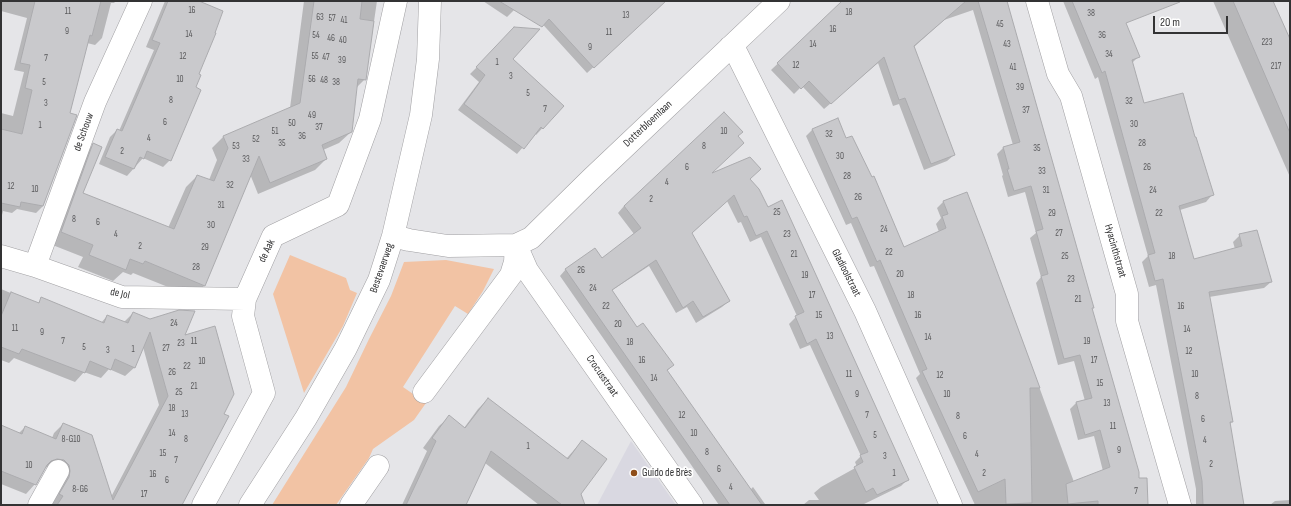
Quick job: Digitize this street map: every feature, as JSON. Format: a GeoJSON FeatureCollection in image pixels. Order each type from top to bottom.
{"type":"FeatureCollection","features":[{"type":"Feature","properties":{"kind":"street","name":"de Schouw"},"geometry":{"type":"LineString","coordinates":[[36,266],[95,102],[141,1]]}},
{"type":"Feature","properties":{"kind":"street","name":"de Aak"},"geometry":{"type":"LineString","coordinates":[[203,505],[264,393],[244,316],[245,299],[273,236],[338,205],[370,119],[396,1]]}},
{"type":"Feature","properties":{"kind":"street","name":"Bestevaerweg"},"geometry":{"type":"LineString","coordinates":[[250,505],[306,418],[346,348],[377,286],[393,236],[421,116],[428,60],[430,1]]}},
{"type":"Feature","properties":{"kind":"street","name":"Dotterbloemlaan"},"geometry":{"type":"LineString","coordinates":[[393,236],[448,246],[516,245],[531,238],[591,179],[779,1]]}},
{"type":"Feature","properties":{"kind":"street","name":"Hyacinthstraat"},"geometry":{"type":"LineString","coordinates":[[1036,1],[1058,74],[1071,96],[1127,294],[1127,320],[1180,505]]}},
{"type":"Feature","properties":{"kind":"street","name":"Gladioolstraat"},"geometry":{"type":"LineString","coordinates":[[730,47],[737,54],[865,311],[950,505]]}},
{"type":"Feature","properties":{"kind":"street"},"geometry":{"type":"LineString","coordinates":[[424,392],[511,275],[515,262],[516,245]]}},
{"type":"Feature","properties":{"kind":"street","name":"Crocusstraat"},"geometry":{"type":"LineString","coordinates":[[516,245],[527,270],[692,505]]}},
{"type":"Feature","properties":{"kind":"street","name":"de Jol"},"geometry":{"type":"LineString","coordinates":[[1,256],[36,266],[122,297],[245,299]]}},
{"type":"Feature","properties":{"kind":"street"},"geometry":{"type":"LineString","coordinates":[[351,505],[378,466]]}},
{"type":"Feature","properties":{"kind":"street"},"geometry":{"type":"LineString","coordinates":[[39,505],[58,471]]}},
{"type":"Feature","properties":{"kind":"shaded area"},"geometry":{"type":"Polygon","coordinates":[[[290,255],[346,278],[350,290],[357,293],[343,326],[304,393],[273,294],[290,255]]]}},
{"type":"Feature","properties":{"kind":"shaded area"},"geometry":{"type":"Polygon","coordinates":[[[446,260],[494,269],[483,291],[468,314],[455,306],[403,387],[426,403],[414,420],[373,449],[369,458],[336,505],[272,505],[346,387],[391,296],[404,262],[446,260]]]}},
{"type":"Feature","properties":{"kind":"shaded area","name":"Guido de Brès"},"geometry":{"type":"Polygon","coordinates":[[[631,441],[676,505],[597,505],[631,441]]]}},
{"type":"Feature","properties":{"kind":"building"},"geometry":{"type":"Polygon","coordinates":[[[35,1],[101,1],[92,36],[90,35],[70,113],[77,115],[43,206],[21,202],[20,207],[1,203],[1,129],[22,134],[32,90],[25,88],[30,65],[20,63],[35,1]]]}},
{"type":"Feature","properties":{"kind":"building"},"geometry":{"type":"Polygon","coordinates":[[[168,1],[199,1],[223,11],[216,33],[199,74],[201,75],[196,87],[201,90],[171,161],[147,151],[144,159],[140,157],[134,169],[105,157],[117,129],[122,131],[160,43],[152,40],[168,1]]]}},
{"type":"Feature","properties":{"kind":"building"},"geometry":{"type":"Polygon","coordinates":[[[314,1],[362,1],[360,19],[374,21],[366,80],[358,79],[352,132],[322,145],[327,159],[270,183],[259,156],[205,286],[145,261],[143,264],[130,259],[126,270],[89,255],[93,245],[61,232],[93,143],[102,147],[83,193],[174,229],[197,175],[214,181],[228,148],[223,136],[300,103],[314,1]]]}},
{"type":"Feature","properties":{"kind":"building"},"geometry":{"type":"Polygon","coordinates":[[[499,1],[666,1],[594,68],[549,19],[542,27],[499,1]]]}},
{"type":"Feature","properties":{"kind":"building"},"geometry":{"type":"Polygon","coordinates":[[[842,1],[966,1],[914,46],[955,155],[931,164],[905,98],[899,100],[884,57],[831,104],[809,81],[801,89],[777,63],[842,1]]]}},
{"type":"Feature","properties":{"kind":"building"},"geometry":{"type":"Polygon","coordinates":[[[978,1],[1007,1],[1094,308],[1092,308],[1139,472],[1139,478],[1147,478],[1148,505],[1098,505],[1098,501],[1068,504],[1066,484],[1110,467],[1100,430],[1085,435],[1076,402],[1092,398],[1080,355],[1064,359],[1041,276],[1048,274],[1036,231],[1043,229],[1031,186],[1014,191],[1007,169],[1009,169],[1003,147],[1020,142],[978,1]]]}},
{"type":"Feature","properties":{"kind":"building"},"geometry":{"type":"Polygon","coordinates":[[[1072,1],[1180,1],[1126,23],[1140,57],[1132,60],[1144,103],[1183,93],[1195,137],[1214,195],[1179,206],[1194,259],[1242,246],[1239,234],[1257,230],[1272,282],[1209,292],[1233,422],[1230,422],[1244,505],[1203,505],[1202,481],[1163,279],[1155,281],[1148,255],[1155,253],[1105,71],[1102,73],[1072,1]]]}},
{"type":"Feature","properties":{"kind":"building"},"geometry":{"type":"Polygon","coordinates":[[[1233,1],[1273,1],[1290,39],[1290,133],[1233,1]]]}},
{"type":"Feature","properties":{"kind":"building"},"geometry":{"type":"Polygon","coordinates":[[[514,27],[540,29],[513,59],[564,106],[543,129],[541,127],[524,149],[464,104],[485,75],[476,67],[514,27]]]}},
{"type":"Feature","properties":{"kind":"building"},"geometry":{"type":"Polygon","coordinates":[[[724,112],[743,132],[738,136],[744,143],[712,173],[750,157],[761,169],[750,179],[759,189],[768,207],[782,200],[909,480],[877,495],[873,488],[866,492],[854,467],[863,462],[860,455],[868,452],[816,339],[807,344],[795,316],[804,312],[767,231],[756,236],[747,216],[744,217],[734,195],[692,233],[730,301],[703,317],[693,301],[683,308],[656,260],[612,290],[637,327],[643,323],[674,365],[667,370],[762,505],[730,505],[565,269],[595,248],[602,258],[641,228],[624,206],[724,112]]]}},
{"type":"Feature","properties":{"kind":"building"},"geometry":{"type":"Polygon","coordinates":[[[838,118],[846,138],[852,136],[872,177],[874,176],[904,247],[946,228],[942,216],[948,214],[943,201],[967,192],[1040,388],[1030,388],[1032,503],[1006,504],[1005,479],[978,492],[922,371],[927,369],[880,260],[877,262],[857,217],[852,219],[812,129],[838,118]]]}},
{"type":"Feature","properties":{"kind":"building"},"geometry":{"type":"Polygon","coordinates":[[[11,292],[39,303],[41,297],[104,323],[107,315],[128,323],[133,312],[150,319],[179,310],[195,311],[185,335],[215,326],[234,394],[224,414],[229,416],[182,505],[57,505],[63,496],[59,494],[69,477],[70,471],[69,465],[64,460],[57,459],[51,461],[47,465],[36,485],[1,471],[1,425],[22,434],[25,426],[56,439],[63,423],[92,435],[113,500],[168,396],[150,332],[135,368],[115,359],[111,370],[90,361],[85,373],[22,349],[19,354],[1,347],[1,316],[11,292]]]}},
{"type":"Feature","properties":{"kind":"building"},"geometry":{"type":"Polygon","coordinates":[[[488,398],[568,459],[582,440],[607,459],[581,494],[585,505],[562,505],[491,451],[466,505],[406,505],[436,441],[432,438],[449,415],[465,428],[488,398]]]}},
{"type":"Feature","properties":{"kind":"place","name":"Guido de Brès"},"geometry":{"type":"Point","coordinates":[634,473]}}]}
